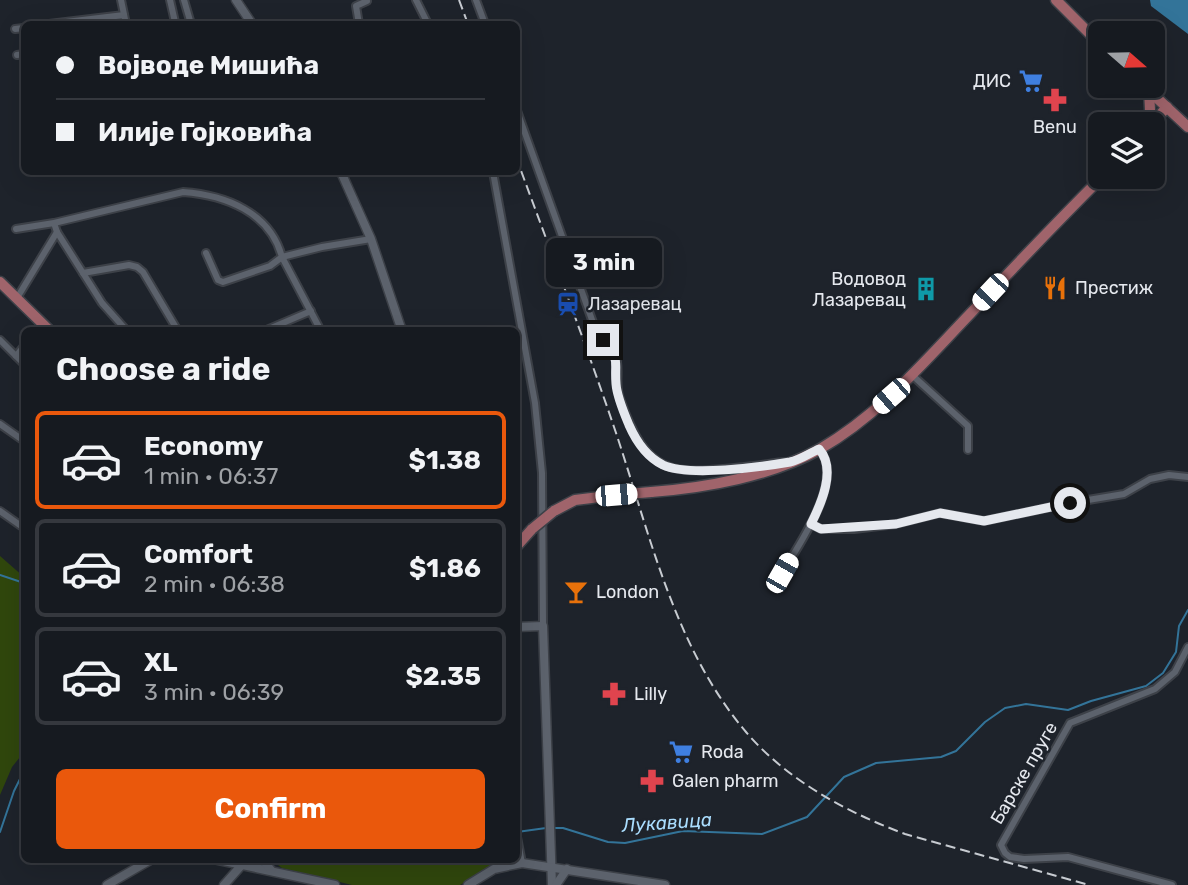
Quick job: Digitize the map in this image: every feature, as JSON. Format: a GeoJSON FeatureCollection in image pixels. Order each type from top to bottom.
{"type":"FeatureCollection","features":[{"type":"Feature","properties":{"kind":"main road"},"geometry":{"type":"LineString","coordinates":[[1056,0],[1088,31]]}},
{"type":"Feature","properties":{"kind":"main road"},"geometry":{"type":"LineString","coordinates":[[1158,98],[1188,127]]}},
{"type":"Feature","properties":{"kind":"main road"},"geometry":{"type":"LineString","coordinates":[[1162,112],[1167,107]]}},
{"type":"Feature","properties":{"kind":"main road"},"geometry":{"type":"LineString","coordinates":[[520,542],[554,511],[575,500],[719,484],[789,462],[819,449],[874,411],[912,375],[1090,189]]}},
{"type":"Feature","properties":{"kind":"main road"},"geometry":{"type":"LineString","coordinates":[[0,282],[18,298],[42,327]]}},
{"type":"Feature","properties":{"kind":"street"},"geometry":{"type":"LineString","coordinates":[[121,0],[125,21]]}},
{"type":"Feature","properties":{"kind":"street"},"geometry":{"type":"LineString","coordinates":[[170,0],[175,21]]}},
{"type":"Feature","properties":{"kind":"street"},"geometry":{"type":"LineString","coordinates":[[184,0],[190,21]]}},
{"type":"Feature","properties":{"kind":"street"},"geometry":{"type":"LineString","coordinates":[[236,0],[250,21]]}},
{"type":"Feature","properties":{"kind":"street"},"geometry":{"type":"LineString","coordinates":[[416,0],[426,21]]}},
{"type":"Feature","properties":{"kind":"street"},"geometry":{"type":"LineString","coordinates":[[476,0],[484,21]]}},
{"type":"Feature","properties":{"kind":"street"},"geometry":{"type":"LineString","coordinates":[[358,21],[356,6],[367,1]]}},
{"type":"Feature","properties":{"kind":"street"},"geometry":{"type":"LineString","coordinates":[[74,21],[124,15]]}},
{"type":"Feature","properties":{"kind":"street"},"geometry":{"type":"LineString","coordinates":[[15,29],[21,28]]}},
{"type":"Feature","properties":{"kind":"street"},"geometry":{"type":"LineString","coordinates":[[520,119],[596,331],[615,355],[616,385],[629,425],[649,456],[673,469],[695,471],[789,462]]}},
{"type":"Feature","properties":{"kind":"street"},"geometry":{"type":"LineString","coordinates":[[342,175],[371,239],[401,327]]}},
{"type":"Feature","properties":{"kind":"street"},"geometry":{"type":"LineString","coordinates":[[494,175],[538,426],[542,473],[543,626],[554,885]]}},
{"type":"Feature","properties":{"kind":"street"},"geometry":{"type":"LineString","coordinates":[[16,229],[54,223],[183,192],[224,199],[253,214],[269,229],[319,327]]}},
{"type":"Feature","properties":{"kind":"street"},"geometry":{"type":"LineString","coordinates":[[54,223],[102,303],[123,327]]}},
{"type":"Feature","properties":{"kind":"street"},"geometry":{"type":"LineString","coordinates":[[18,298],[57,232]]}},
{"type":"Feature","properties":{"kind":"street"},"geometry":{"type":"LineString","coordinates":[[206,253],[218,280],[222,282],[270,266],[282,257],[371,239]]}},
{"type":"Feature","properties":{"kind":"street"},"geometry":{"type":"LineString","coordinates":[[83,272],[130,265],[137,267],[143,272],[176,327]]}},
{"type":"Feature","properties":{"kind":"street"},"geometry":{"type":"LineString","coordinates":[[273,327],[311,311]]}},
{"type":"Feature","properties":{"kind":"street"},"geometry":{"type":"LineString","coordinates":[[0,340],[21,361]]}},
{"type":"Feature","properties":{"kind":"street"},"geometry":{"type":"LineString","coordinates":[[16,356],[21,349]]}},
{"type":"Feature","properties":{"kind":"street"},"geometry":{"type":"LineString","coordinates":[[912,375],[968,426],[968,450]]}},
{"type":"Feature","properties":{"kind":"street"},"geometry":{"type":"LineString","coordinates":[[0,424],[21,439]]}},
{"type":"Feature","properties":{"kind":"street"},"geometry":{"type":"LineString","coordinates":[[782,573],[818,509],[827,473],[824,454],[819,449]]}},
{"type":"Feature","properties":{"kind":"street"},"geometry":{"type":"LineString","coordinates":[[811,524],[821,529],[855,528],[896,524],[940,513],[984,521],[1124,494],[1150,479],[1169,475],[1188,477]]}},
{"type":"Feature","properties":{"kind":"street"},"geometry":{"type":"LineString","coordinates":[[0,511],[21,526]]}},
{"type":"Feature","properties":{"kind":"street"},"geometry":{"type":"LineString","coordinates":[[520,627],[543,626]]}},
{"type":"Feature","properties":{"kind":"street","name":"Барске пруге"},"geometry":{"type":"LineString","coordinates":[[1172,885],[1068,857],[1010,857],[1001,845],[1070,723],[1155,689],[1175,672],[1188,647]]}},
{"type":"Feature","properties":{"kind":"street"},"geometry":{"type":"LineString","coordinates":[[520,848],[522,863]]}},
{"type":"Feature","properties":{"kind":"street"},"geometry":{"type":"LineString","coordinates":[[107,885],[145,863]]}},
{"type":"Feature","properties":{"kind":"street"},"geometry":{"type":"LineString","coordinates":[[224,885],[243,863]]}},
{"type":"Feature","properties":{"kind":"street"},"geometry":{"type":"LineString","coordinates":[[247,863],[335,885]]}},
{"type":"Feature","properties":{"kind":"street"},"geometry":{"type":"LineString","coordinates":[[265,863],[271,870]]}},
{"type":"Feature","properties":{"kind":"street"},"geometry":{"type":"LineString","coordinates":[[468,885],[494,869],[522,863],[665,885]]}},
{"type":"Feature","properties":{"kind":"street"},"geometry":{"type":"LineString","coordinates":[[554,885],[567,869]]}},
{"type":"Feature","properties":{"kind":"green space"},"geometry":{"type":"Polygon","coordinates":[[[0,556],[21,574],[21,756],[12,767],[0,795],[0,556]]]}},
{"type":"Feature","properties":{"kind":"green space"},"geometry":{"type":"Polygon","coordinates":[[[275,863],[506,863],[491,867],[460,885],[352,885],[282,868],[275,863]]]}},
{"type":"Feature","properties":{"kind":"water"},"geometry":{"type":"Polygon","coordinates":[[[1150,0],[1188,0],[1188,34],[1151,6],[1150,0]]]}},
{"type":"Feature","properties":{"kind":"waterway"},"geometry":{"type":"LineString","coordinates":[[0,575],[21,582]]}},
{"type":"Feature","properties":{"kind":"waterway","name":"Лукавица"},"geometry":{"type":"LineString","coordinates":[[552,828],[563,828],[608,842],[625,843],[683,831],[762,834],[807,817],[844,777],[876,763],[941,757],[956,751],[985,722],[1005,708],[1026,704],[1068,710],[1146,686],[1163,673],[1176,652],[1179,626],[1188,610]]}},
{"type":"Feature","properties":{"kind":"waterway","name":"Лукавица"},"geometry":{"type":"LineString","coordinates":[[0,832],[21,777]]}},
{"type":"Feature","properties":{"kind":"waterway","name":"Лукавица"},"geometry":{"type":"LineString","coordinates":[[520,832],[546,828]]}},
{"type":"Feature","properties":{"kind":"railway"},"geometry":{"type":"LineString","coordinates":[[459,0],[467,21]]}},
{"type":"Feature","properties":{"kind":"railway"},"geometry":{"type":"LineString","coordinates":[[520,168],[602,393],[681,625],[699,663],[746,732],[799,780],[861,816],[905,834],[1089,885]]}},
{"type":"Feature","properties":{"kind":"place","name":"ДИС"},"geometry":{"type":"Point","coordinates":[1031,81]}},
{"type":"Feature","properties":{"kind":"place","name":"Benu"},"geometry":{"type":"Point","coordinates":[1055,100]}},
{"type":"Feature","properties":{"kind":"place","name":"Престиж"},"geometry":{"type":"Point","coordinates":[1055,288]}},
{"type":"Feature","properties":{"kind":"place","name":"Водовод Лазаревац"},"geometry":{"type":"Point","coordinates":[926,289]}},
{"type":"Feature","properties":{"kind":"place","name":"Лазаревац"},"geometry":{"type":"Point","coordinates":[568,304]}},
{"type":"Feature","properties":{"kind":"place","name":"London"},"geometry":{"type":"Point","coordinates":[576,592]}},
{"type":"Feature","properties":{"kind":"place","name":"Lilly"},"geometry":{"type":"Point","coordinates":[614,694]}},
{"type":"Feature","properties":{"kind":"place","name":"Roda"},"geometry":{"type":"Point","coordinates":[681,752]}},
{"type":"Feature","properties":{"kind":"place","name":"Galen pharm"},"geometry":{"type":"Point","coordinates":[652,781]}},
{"type":"Feature","properties":{"kind":"route"},"geometry":{"type":"LineString","coordinates":[[603,340],[615,355],[616,385],[629,425],[649,456],[660,464],[673,469],[712,470],[789,462],[819,449],[824,454],[827,473],[824,491],[811,524],[815,527],[833,530],[896,524],[940,513],[984,521],[1070,503]]}}]}
